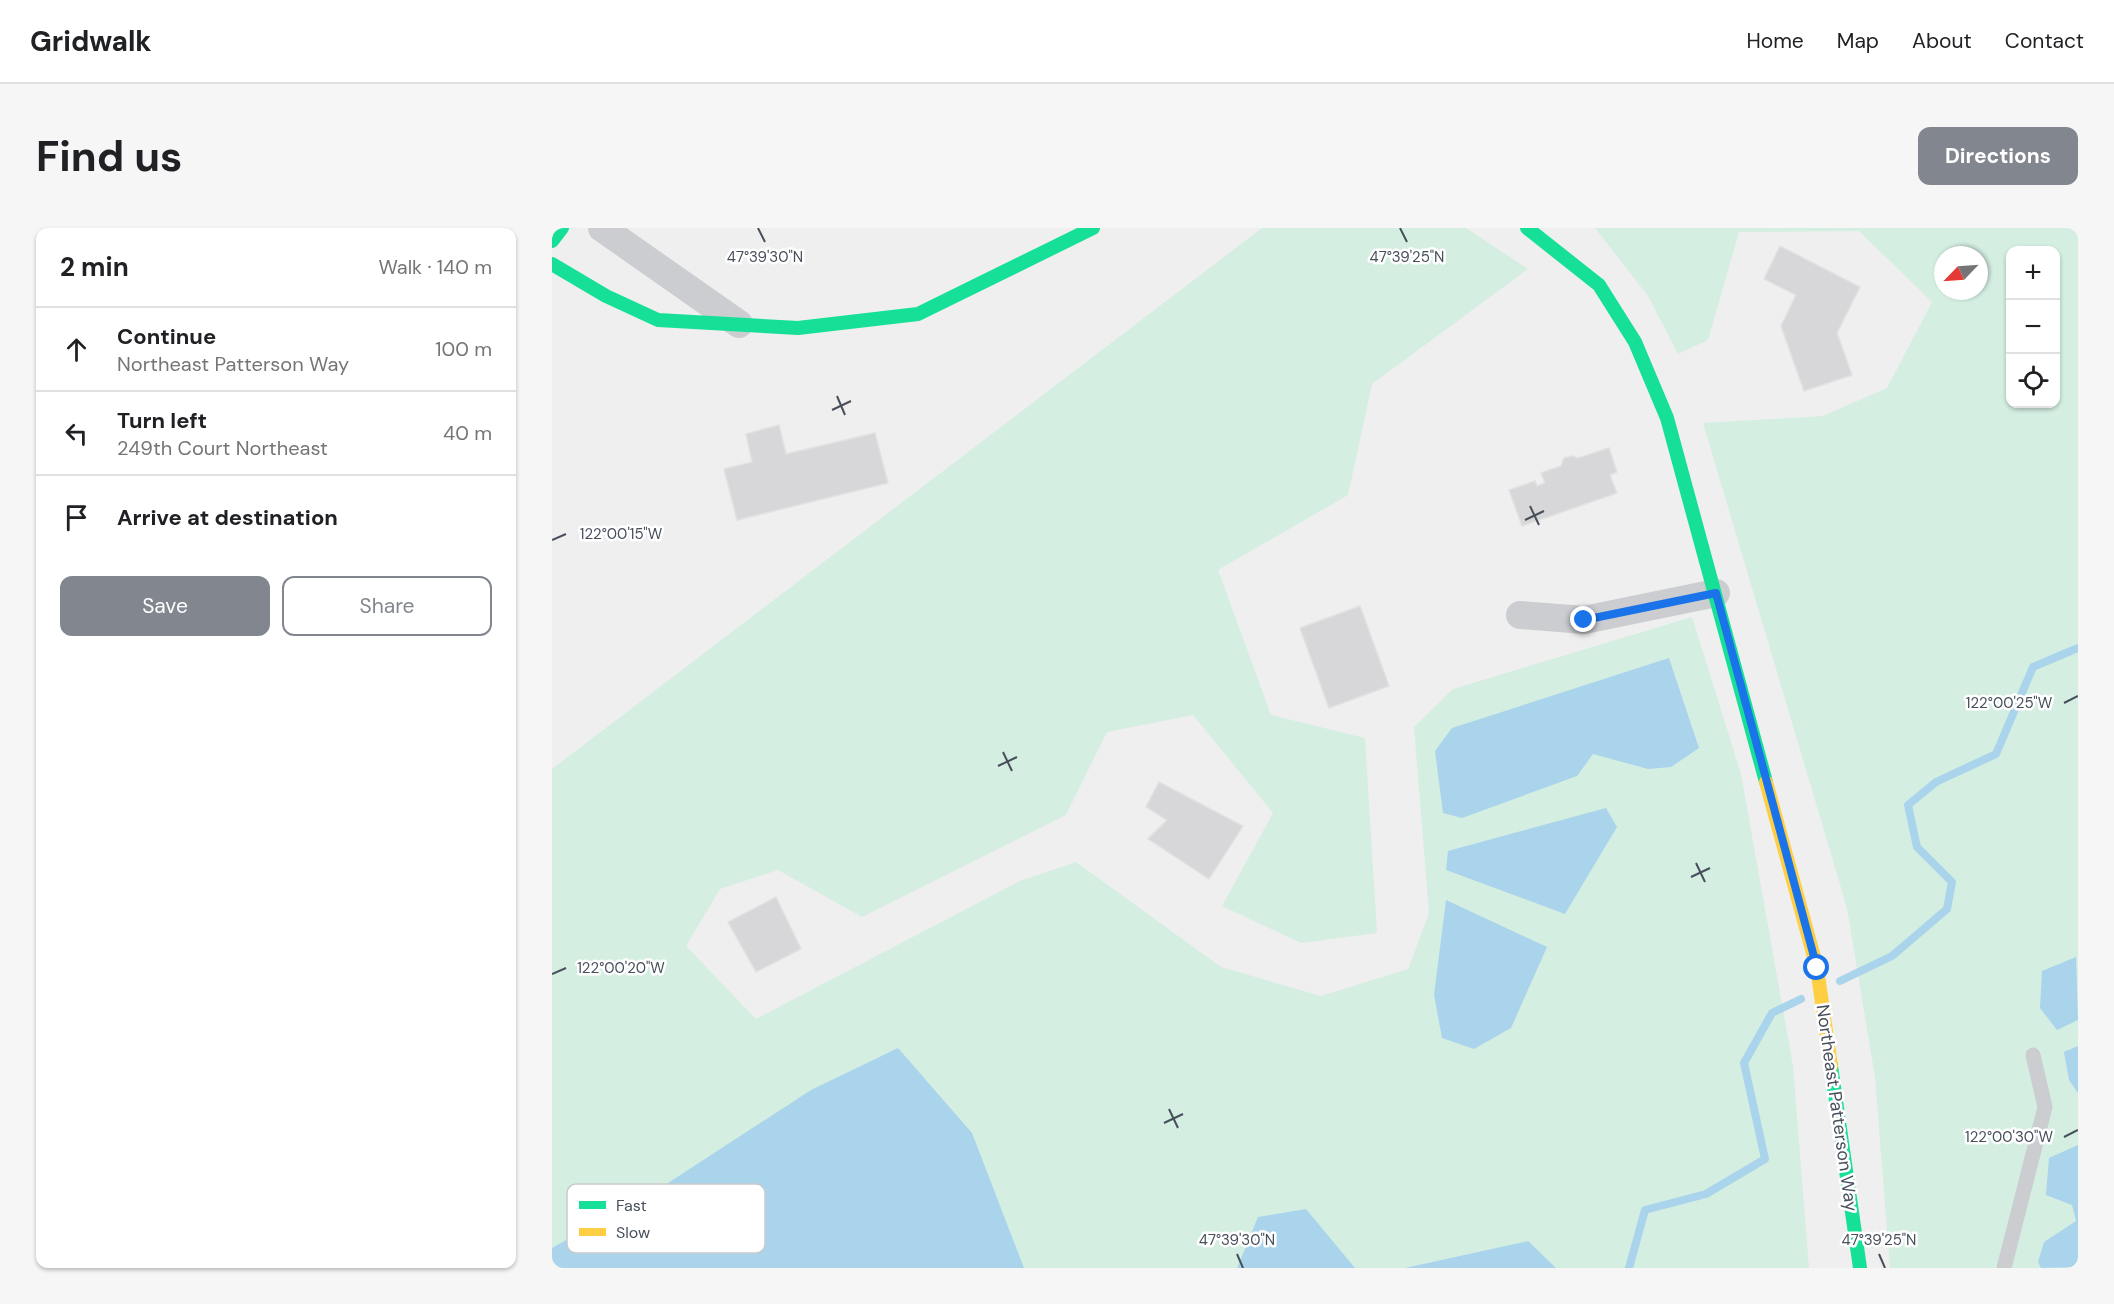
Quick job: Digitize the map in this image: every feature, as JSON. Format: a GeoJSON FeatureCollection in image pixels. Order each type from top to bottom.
{"type":"FeatureCollection","features":[{"type":"Feature","properties":{"kind":"street"},"geometry":{"type":"LineString","coordinates":[[552,241],[562,228]]}},
{"type":"Feature","properties":{"kind":"street"},"geometry":{"type":"LineString","coordinates":[[602,228],[739,324]]}},
{"type":"Feature","properties":{"kind":"street"},"geometry":{"type":"LineString","coordinates":[[552,264],[606,296],[658,320],[798,328],[918,314],[1094,228]]}},
{"type":"Feature","properties":{"kind":"street","name":"Northeast Patterson Way"},"geometry":{"type":"LineString","coordinates":[[1527,228],[1599,285],[1635,342],[1667,418],[1817,968],[1860,1268]]}},
{"type":"Feature","properties":{"kind":"street"},"geometry":{"type":"LineString","coordinates":[[1520,615],[1584,620],[1716,593]]}},
{"type":"Feature","properties":{"kind":"lane"},"geometry":{"type":"LineString","coordinates":[[2004,1268],[2045,1107],[2033,1055]]}},
{"type":"Feature","properties":{"kind":"green space"},"geometry":{"type":"Polygon","coordinates":[[[1262,228],[1466,228],[1528,269],[1372,384],[1348,495],[1218,570],[1271,715],[1365,738],[1377,933],[1301,943],[1222,906],[1273,813],[1193,715],[1107,732],[1066,815],[862,917],[778,870],[720,889],[686,946],[756,1019],[1020,881],[1076,862],[1221,967],[1321,996],[1408,969],[1429,913],[1414,727],[1453,689],[1692,617],[1741,774],[1793,1066],[1809,1268],[552,1268],[552,769],[1262,228]]]}},
{"type":"Feature","properties":{"kind":"green space"},"geometry":{"type":"Polygon","coordinates":[[[1595,228],[2078,228],[2078,1268],[1890,1268],[1875,1077],[1847,908],[1703,423],[1823,416],[1887,388],[1932,302],[1859,231],[1739,232],[1708,340],[1678,354],[1648,296],[1595,228]]]}},
{"type":"Feature","properties":{"kind":"water"},"geometry":{"type":"Polygon","coordinates":[[[1669,658],[1699,748],[1671,767],[1648,769],[1593,754],[1577,776],[1462,818],[1443,813],[1435,751],[1452,728],[1669,658]]]}},
{"type":"Feature","properties":{"kind":"water"},"geometry":{"type":"Polygon","coordinates":[[[1606,808],[1617,827],[1565,914],[1446,870],[1448,851],[1606,808]]]}},
{"type":"Feature","properties":{"kind":"water"},"geometry":{"type":"Polygon","coordinates":[[[1446,900],[1547,947],[1511,1028],[1474,1049],[1442,1038],[1434,995],[1446,900]]]}},
{"type":"Feature","properties":{"kind":"water"},"geometry":{"type":"Polygon","coordinates":[[[2076,957],[2078,1020],[2057,1030],[2040,1008],[2042,971],[2076,957]]]}},
{"type":"Feature","properties":{"kind":"water"},"geometry":{"type":"Polygon","coordinates":[[[2078,1046],[2078,1093],[2069,1080],[2064,1052],[2078,1046]]]}},
{"type":"Feature","properties":{"kind":"water"},"geometry":{"type":"Polygon","coordinates":[[[898,1048],[972,1133],[1024,1268],[552,1268],[552,1248],[567,1240],[567,1253],[765,1253],[765,1184],[667,1184],[811,1090],[898,1048]]]}},
{"type":"Feature","properties":{"kind":"water"},"geometry":{"type":"Polygon","coordinates":[[[2078,1145],[2078,1267],[2041,1268],[2038,1262],[2044,1242],[2076,1221],[2072,1205],[2046,1195],[2049,1158],[2078,1145]]]}},
{"type":"Feature","properties":{"kind":"water"},"geometry":{"type":"Polygon","coordinates":[[[1306,1209],[1355,1268],[1237,1268],[1258,1217],[1306,1209]]]}},
{"type":"Feature","properties":{"kind":"water"},"geometry":{"type":"Polygon","coordinates":[[[1528,1241],[1556,1268],[1405,1268],[1528,1241]]]}},
{"type":"Feature","properties":{"kind":"building"},"geometry":{"type":"Polygon","coordinates":[[[1780,246],[1860,287],[1837,333],[1852,375],[1804,391],[1781,326],[1796,295],[1764,279],[1780,246]]]}},
{"type":"Feature","properties":{"kind":"building"},"geometry":{"type":"Polygon","coordinates":[[[779,425],[786,454],[875,433],[888,483],[737,520],[724,469],[752,462],[746,434],[779,425]]]}},
{"type":"Feature","properties":{"kind":"building"},"geometry":{"type":"Polygon","coordinates":[[[1609,448],[1617,472],[1610,475],[1617,493],[1522,526],[1509,490],[1535,481],[1537,486],[1545,483],[1541,473],[1561,466],[1564,458],[1572,456],[1578,458],[1609,448]]]}},
{"type":"Feature","properties":{"kind":"building"},"geometry":{"type":"Polygon","coordinates":[[[1360,606],[1389,686],[1329,708],[1300,628],[1360,606]]]}},
{"type":"Feature","properties":{"kind":"building"},"geometry":{"type":"Polygon","coordinates":[[[1159,782],[1243,826],[1209,879],[1148,839],[1167,820],[1146,807],[1159,782]]]}},
{"type":"Feature","properties":{"kind":"building"},"geometry":{"type":"Polygon","coordinates":[[[776,897],[801,949],[756,972],[728,922],[776,897]]]}},
{"type":"Feature","properties":{"kind":"waterway"},"geometry":{"type":"LineString","coordinates":[[1840,981],[1892,956],[1947,909],[1952,882],[1917,847],[1908,805],[1936,782],[1996,754],[2033,667],[2078,648]]}},
{"type":"Feature","properties":{"kind":"waterway"},"geometry":{"type":"LineString","coordinates":[[1629,1268],[1645,1210],[1706,1194],[1765,1159],[1744,1063],[1772,1013],[1801,999]]}},
{"type":"Feature","properties":{"kind":"traffic: fast"},"geometry":{"type":"LineString","coordinates":[[552,241],[562,228]]}},
{"type":"Feature","properties":{"kind":"traffic: fast"},"geometry":{"type":"LineString","coordinates":[[552,264],[606,296],[658,320],[798,328],[918,314],[1093,228]]}},
{"type":"Feature","properties":{"kind":"traffic: fast"},"geometry":{"type":"LineString","coordinates":[[1527,228],[1599,285],[1635,342],[1667,418],[1766,782]]}},
{"type":"Feature","properties":{"kind":"traffic: fast"},"geometry":{"type":"LineString","coordinates":[[1831,1066],[1860,1268]]}},
{"type":"Feature","properties":{"kind":"traffic: slow"},"geometry":{"type":"LineString","coordinates":[[1766,782],[1817,968],[1831,1066]]}},
{"type":"Feature","properties":{"kind":"route"},"geometry":{"type":"LineString","coordinates":[[1584,620],[1716,593],[1817,968]]}}]}
